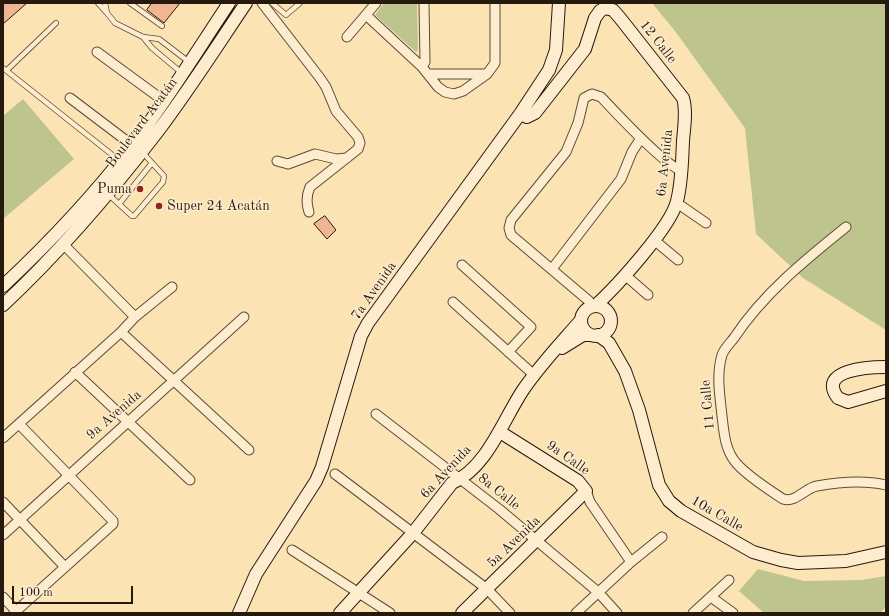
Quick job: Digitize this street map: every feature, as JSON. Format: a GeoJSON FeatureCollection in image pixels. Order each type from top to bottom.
{"type":"FeatureCollection","features":[{"type":"Feature","properties":{"kind":"street","name":"Boulevard Acatán"},"geometry":{"type":"LineString","coordinates":[[3,305],[63,244],[107,193],[137,149],[164,101],[229,3]]}},
{"type":"Feature","properties":{"kind":"street","name":"Boulevard Acatán"},"geometry":{"type":"LineString","coordinates":[[3,286],[54,236],[120,160],[137,149],[181,99],[246,3]]}},
{"type":"Feature","properties":{"kind":"street"},"geometry":{"type":"LineString","coordinates":[[262,3],[320,78],[326,87],[336,111],[358,137],[360,143],[358,149],[310,188],[307,193],[306,202],[308,212]]}},
{"type":"Feature","properties":{"kind":"street"},"geometry":{"type":"LineString","coordinates":[[347,37],[376,3]]}},
{"type":"Feature","properties":{"kind":"street"},"geometry":{"type":"LineString","coordinates":[[422,67],[425,62],[424,3]]}},
{"type":"Feature","properties":{"kind":"street"},"geometry":{"type":"LineString","coordinates":[[366,14],[422,67],[441,90],[454,94],[462,91],[487,74],[495,63],[495,3]]}},
{"type":"Feature","properties":{"kind":"street","name":"7a Avenida"},"geometry":{"type":"LineString","coordinates":[[239,613],[256,574],[316,481],[322,467],[361,336],[368,323],[520,114],[549,70],[554,58],[558,34],[559,3]]}},
{"type":"Feature","properties":{"kind":"street","name":"12 Calle"},"geometry":{"type":"LineString","coordinates":[[520,114],[529,117],[535,113],[585,49],[596,16],[602,9],[606,8],[613,10],[620,18],[683,98]]}},
{"type":"Feature","properties":{"kind":"street"},"geometry":{"type":"LineString","coordinates":[[97,52],[164,101]]}},
{"type":"Feature","properties":{"kind":"street"},"geometry":{"type":"LineString","coordinates":[[428,74],[487,74]]}},
{"type":"Feature","properties":{"kind":"street"},"geometry":{"type":"LineString","coordinates":[[592,303],[584,312],[581,320],[584,329],[595,335],[603,334],[609,328],[611,320],[607,311],[604,308],[592,303],[512,235],[509,228],[512,220],[566,152],[578,123],[582,101],[587,96],[592,94],[601,97],[641,138],[678,170],[682,171]]}},
{"type":"Feature","properties":{"kind":"street"},"geometry":{"type":"LineString","coordinates":[[70,98],[137,149]]}},
{"type":"Feature","properties":{"kind":"street","name":"6a Avenida"},"geometry":{"type":"LineString","coordinates":[[607,311],[608,302],[621,280],[654,240],[677,203],[682,171],[685,110],[683,98]]}},
{"type":"Feature","properties":{"kind":"street"},"geometry":{"type":"LineString","coordinates":[[552,269],[621,179],[632,152],[641,138]]}},
{"type":"Feature","properties":{"kind":"street"},"geometry":{"type":"LineString","coordinates":[[277,161],[288,164],[315,154],[336,159],[347,158]]}},
{"type":"Feature","properties":{"kind":"street"},"geometry":{"type":"LineString","coordinates":[[677,203],[706,223]]}},
{"type":"Feature","properties":{"kind":"street","name":"11 Calle"},"geometry":{"type":"LineString","coordinates":[[846,227],[800,264],[766,298],[742,324],[723,354],[719,369],[719,390],[724,434],[726,446],[737,464],[783,500],[792,500],[808,489],[817,486],[858,482],[886,485]]}},
{"type":"Feature","properties":{"kind":"street"},"geometry":{"type":"LineString","coordinates":[[654,240],[678,260]]}},
{"type":"Feature","properties":{"kind":"street"},"geometry":{"type":"LineString","coordinates":[[63,244],[135,317]]}},
{"type":"Feature","properties":{"kind":"street"},"geometry":{"type":"LineString","coordinates":[[462,265],[530,327],[508,352]]}},
{"type":"Feature","properties":{"kind":"street"},"geometry":{"type":"LineString","coordinates":[[621,280],[648,295]]}},
{"type":"Feature","properties":{"kind":"street","name":"6a Avenida"},"geometry":{"type":"LineString","coordinates":[[592,303],[621,280]]}},
{"type":"Feature","properties":{"kind":"street"},"geometry":{"type":"LineString","coordinates":[[3,438],[121,332],[135,317],[172,287]]}},
{"type":"Feature","properties":{"kind":"street"},"geometry":{"type":"LineString","coordinates":[[453,302],[534,375]]}},
{"type":"Feature","properties":{"kind":"street","name":"9a Avenida"},"geometry":{"type":"LineString","coordinates":[[3,535],[20,518],[244,317]]}},
{"type":"Feature","properties":{"kind":"street","name":"6a Avenida"},"geometry":{"type":"LineString","coordinates":[[340,613],[413,533],[452,483],[461,479],[473,468],[500,432],[512,408],[534,375],[546,359],[581,320]]}},
{"type":"Feature","properties":{"kind":"street","name":"10a Calle"},"geometry":{"type":"LineString","coordinates":[[609,328],[622,351],[625,362],[625,371]]}},
{"type":"Feature","properties":{"kind":"street"},"geometry":{"type":"LineString","coordinates":[[121,332],[249,450]]}},
{"type":"Feature","properties":{"kind":"street","name":"6a Avenida"},"geometry":{"type":"LineString","coordinates":[[546,359],[583,335],[595,335]]}},
{"type":"Feature","properties":{"kind":"street","name":"10a Calle"},"geometry":{"type":"LineString","coordinates":[[595,335],[609,343],[625,371],[639,410],[659,485],[669,501],[681,511],[752,552],[781,560],[798,563],[846,561],[886,552]]}},
{"type":"Feature","properties":{"kind":"street"},"geometry":{"type":"LineString","coordinates":[[886,367],[858,369],[842,373],[836,380],[835,393],[842,401],[850,402],[886,391]]}},
{"type":"Feature","properties":{"kind":"street"},"geometry":{"type":"LineString","coordinates":[[75,372],[190,480]]}},
{"type":"Feature","properties":{"kind":"street","name":"8a Calle"},"geometry":{"type":"LineString","coordinates":[[376,414],[461,479],[598,592],[618,613]]}},
{"type":"Feature","properties":{"kind":"street"},"geometry":{"type":"LineString","coordinates":[[3,597],[15,612],[113,524],[113,521],[69,474],[19,424]]}},
{"type":"Feature","properties":{"kind":"street","name":"9a Calle"},"geometry":{"type":"LineString","coordinates":[[500,432],[578,481],[586,491],[590,502],[631,562]]}},
{"type":"Feature","properties":{"kind":"street"},"geometry":{"type":"LineString","coordinates":[[335,474],[488,589],[510,613]]}},
{"type":"Feature","properties":{"kind":"street","name":"5a Avenida"},"geometry":{"type":"LineString","coordinates":[[462,613],[586,491]]}},
{"type":"Feature","properties":{"kind":"street"},"geometry":{"type":"LineString","coordinates":[[3,502],[20,518],[65,567]]}},
{"type":"Feature","properties":{"kind":"street"},"geometry":{"type":"LineString","coordinates":[[576,613],[631,562],[662,537]]}},
{"type":"Feature","properties":{"kind":"street"},"geometry":{"type":"LineString","coordinates":[[292,550],[360,592],[390,613]]}},
{"type":"Feature","properties":{"kind":"street"},"geometry":{"type":"LineString","coordinates":[[693,613],[729,580]]}},
{"type":"Feature","properties":{"kind":"street"},"geometry":{"type":"LineString","coordinates":[[711,597],[732,613]]}},
{"type":"Feature","properties":{"kind":"lane"},"geometry":{"type":"LineString","coordinates":[[98,3],[115,23],[143,37],[159,39],[190,63]]}},
{"type":"Feature","properties":{"kind":"lane"},"geometry":{"type":"LineString","coordinates":[[105,3],[107,13]]}},
{"type":"Feature","properties":{"kind":"lane"},"geometry":{"type":"LineString","coordinates":[[130,3],[162,26]]}},
{"type":"Feature","properties":{"kind":"lane"},"geometry":{"type":"LineString","coordinates":[[272,3],[286,15],[300,3]]}},
{"type":"Feature","properties":{"kind":"lane"},"geometry":{"type":"LineString","coordinates":[[56,23],[5,69],[120,160]]}},
{"type":"Feature","properties":{"kind":"lane"},"geometry":{"type":"LineString","coordinates":[[143,37],[152,48],[183,74]]}},
{"type":"Feature","properties":{"kind":"lane"},"geometry":{"type":"LineString","coordinates":[[107,193],[134,216],[163,182],[164,176],[137,149]]}},
{"type":"Feature","properties":{"kind":"lane"},"geometry":{"type":"LineString","coordinates":[[119,204],[152,163]]}},
{"type":"Feature","properties":{"kind":"green space"},"geometry":{"type":"Polygon","coordinates":[[[384,3],[417,3],[418,50],[416,52],[375,15],[384,3]]]}},
{"type":"Feature","properties":{"kind":"green space"},"geometry":{"type":"Polygon","coordinates":[[[652,3],[886,3],[886,330],[803,278],[756,234],[745,128],[675,31],[652,3]]]}},
{"type":"Feature","properties":{"kind":"green space"},"geometry":{"type":"Polygon","coordinates":[[[23,99],[74,159],[3,219],[3,116],[23,99]]]}},
{"type":"Feature","properties":{"kind":"green space"},"geometry":{"type":"Polygon","coordinates":[[[758,569],[804,581],[862,580],[886,576],[886,607],[880,613],[764,613],[739,591],[758,569]]]}},
{"type":"Feature","properties":{"kind":"building"},"geometry":{"type":"Polygon","coordinates":[[[3,3],[27,3],[3,24],[3,3]]]}},
{"type":"Feature","properties":{"kind":"building"},"geometry":{"type":"Polygon","coordinates":[[[152,3],[180,3],[164,23],[147,10],[152,3]]]}},
{"type":"Feature","properties":{"kind":"building"},"geometry":{"type":"Polygon","coordinates":[[[325,216],[336,230],[327,239],[314,224],[325,216]]]}},
{"type":"Feature","properties":{"kind":"place","name":"Puma"},"geometry":{"type":"Point","coordinates":[140,189]}},
{"type":"Feature","properties":{"kind":"place","name":"Super 24 Acatán"},"geometry":{"type":"Point","coordinates":[159,206]}}]}
